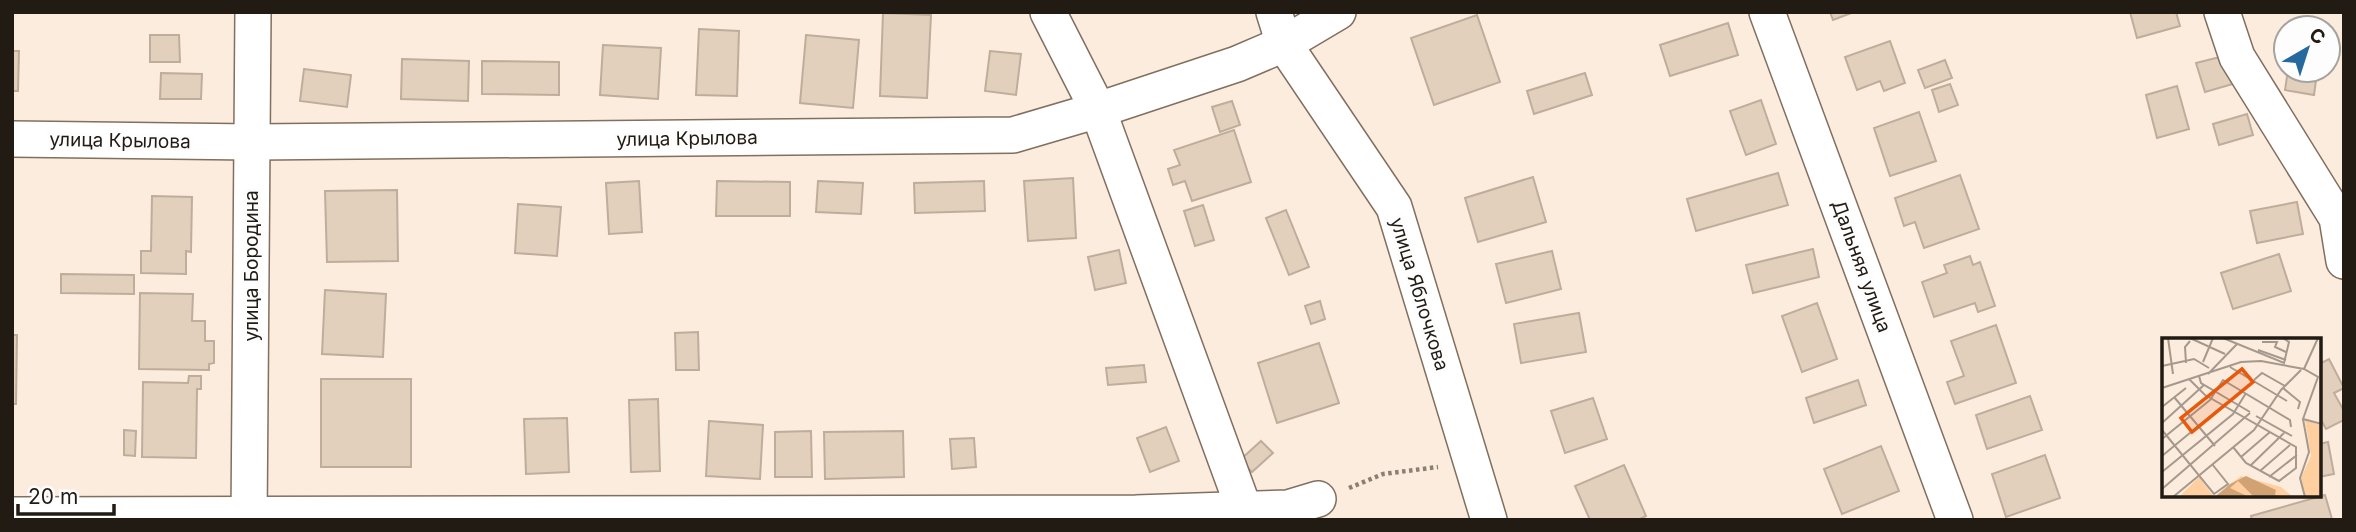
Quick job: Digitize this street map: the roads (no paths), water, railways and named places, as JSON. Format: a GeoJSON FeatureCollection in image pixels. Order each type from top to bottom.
{"type":"FeatureCollection","features":[{"type":"Feature","properties":{"kind":"street","name":"улица Бородина"},"geometry":{"type":"LineString","coordinates":[[249,517],[253,12]]}},
{"type":"Feature","properties":{"kind":"street"},"geometry":{"type":"LineString","coordinates":[[1048,12],[1098,110],[1246,514]]}},
{"type":"Feature","properties":{"kind":"street","name":"улица Крылова"},"geometry":{"type":"LineString","coordinates":[[12,139],[252,142],[1013,135],[1237,64],[1279,28],[1338,12]]}},
{"type":"Feature","properties":{"kind":"street","name":"Дальняя улица"},"geometry":{"type":"LineString","coordinates":[[1767,12],[1955,520]]}},
{"type":"Feature","properties":{"kind":"street"},"geometry":{"type":"LineString","coordinates":[[2222,12],[2237,57],[2337,218],[2344,261]]}},
{"type":"Feature","properties":{"kind":"street","name":"улица Яблочкова"},"geometry":{"type":"LineString","coordinates":[[1279,28],[1394,207],[1489,520]]}},
{"type":"Feature","properties":{"kind":"street"},"geometry":{"type":"LineString","coordinates":[[12,515],[249,517],[1246,514],[1288,508],[1318,499]]}}]}
